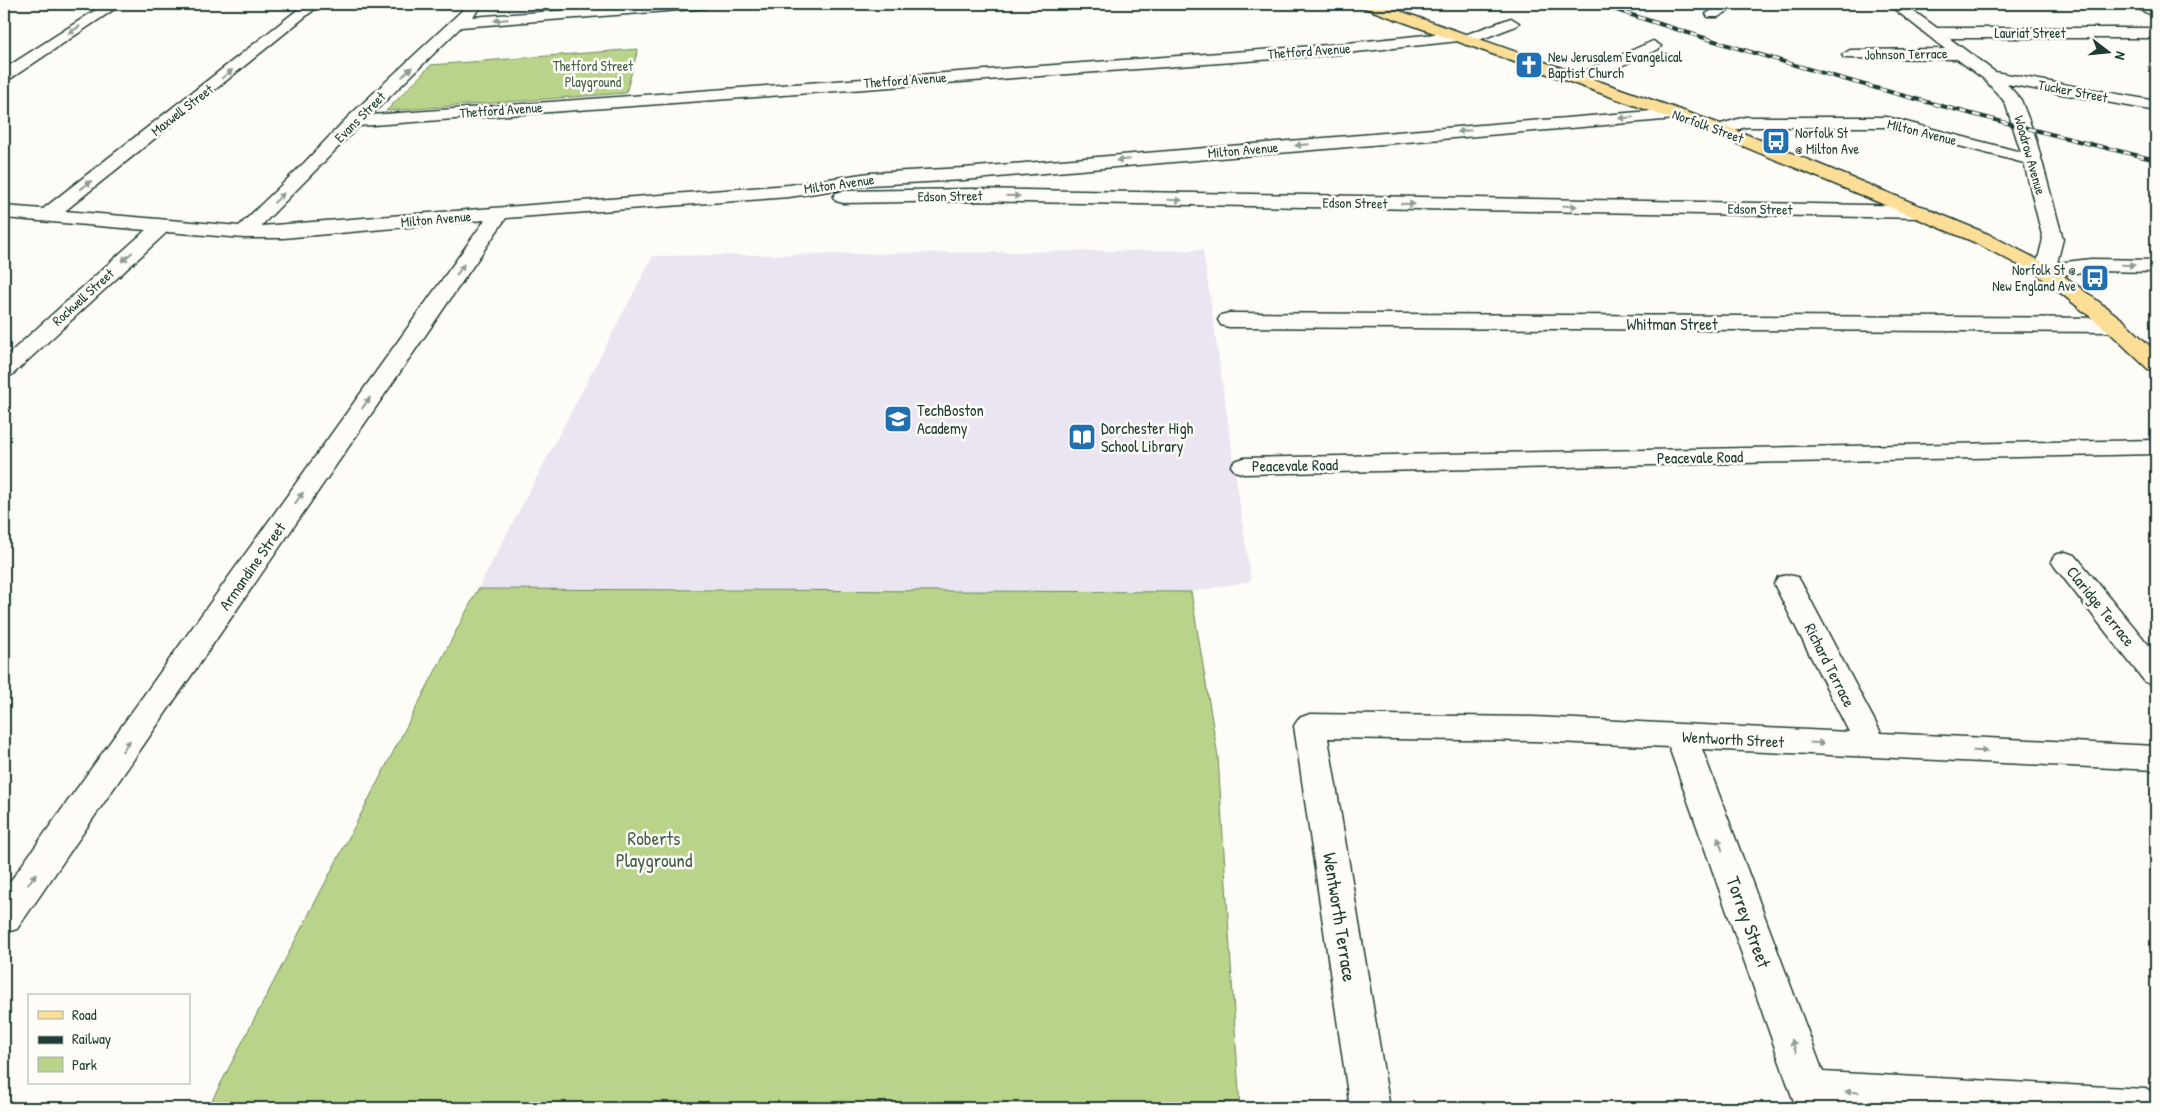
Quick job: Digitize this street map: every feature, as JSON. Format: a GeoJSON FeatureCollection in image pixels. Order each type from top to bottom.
{"type":"FeatureCollection","features":[{"type":"Feature","properties":{"kind":"main road","name":"Norfolk Street"},"geometry":{"type":"LineString","coordinates":[[1368,4],[1720,130],[1990,242],[2045,271],[2115,325],[2156,364]]}},
{"type":"Feature","properties":{"kind":"street"},"geometry":{"type":"LineString","coordinates":[[4,76],[115,4]]}},
{"type":"Feature","properties":{"kind":"street","name":"Maxwell Street"},"geometry":{"type":"LineString","coordinates":[[48,215],[314,4]]}},
{"type":"Feature","properties":{"kind":"street","name":"Evans Street"},"geometry":{"type":"LineString","coordinates":[[244,232],[311,167],[354,121],[477,4]]}},
{"type":"Feature","properties":{"kind":"street"},"geometry":{"type":"LineString","coordinates":[[457,23],[706,4]]}},
{"type":"Feature","properties":{"kind":"street"},"geometry":{"type":"LineString","coordinates":[[1713,14],[1733,4]]}},
{"type":"Feature","properties":{"kind":"street","name":"Woodrow Avenue"},"geometry":{"type":"LineString","coordinates":[[1895,4],[1990,76],[2013,100],[2019,114],[2053,239],[2045,271]]}},
{"type":"Feature","properties":{"kind":"street"},"geometry":{"type":"LineString","coordinates":[[2139,4],[2156,13]]}},
{"type":"Feature","properties":{"kind":"street","name":"Thetford Avenue"},"geometry":{"type":"LineString","coordinates":[[354,121],[1328,50],[1461,38],[1511,23]]}},
{"type":"Feature","properties":{"kind":"street","name":"Lauriat Street"},"geometry":{"type":"LineString","coordinates":[[1935,33],[2156,32]]}},
{"type":"Feature","properties":{"kind":"street"},"geometry":{"type":"LineString","coordinates":[[1579,79],[1653,46]]}},
{"type":"Feature","properties":{"kind":"street","name":"Johnson Terrace"},"geometry":{"type":"LineString","coordinates":[[1850,56],[1961,54]]}},
{"type":"Feature","properties":{"kind":"street","name":"Tucker Street"},"geometry":{"type":"LineString","coordinates":[[1990,76],[2156,106]]}},
{"type":"Feature","properties":{"kind":"street","name":"Milton Avenue"},"geometry":{"type":"LineString","coordinates":[[871,188],[923,175],[964,174],[1674,114]]}},
{"type":"Feature","properties":{"kind":"street","name":"Milton Avenue"},"geometry":{"type":"LineString","coordinates":[[1720,130],[1745,122],[1886,122],[2032,160]]}},
{"type":"Feature","properties":{"kind":"street"},"geometry":{"type":"LineString","coordinates":[[923,175],[938,181],[940,187],[924,197]]}},
{"type":"Feature","properties":{"kind":"street","name":"Edson Street"},"geometry":{"type":"LineString","coordinates":[[789,191],[825,196],[871,188],[924,197],[972,195],[1921,212]]}},
{"type":"Feature","properties":{"kind":"street","name":"Milton Avenue"},"geometry":{"type":"LineString","coordinates":[[4,212],[244,232],[282,232],[789,191]]}},
{"type":"Feature","properties":{"kind":"street","name":"Armandine Street"},"geometry":{"type":"LineString","coordinates":[[4,918],[499,214]]}},
{"type":"Feature","properties":{"kind":"street","name":"Rockwell Street"},"geometry":{"type":"LineString","coordinates":[[4,370],[163,225]]}},
{"type":"Feature","properties":{"kind":"street"},"geometry":{"type":"LineString","coordinates":[[2045,271],[2091,265],[2156,266]]}},
{"type":"Feature","properties":{"kind":"street","name":"Whitman Street"},"geometry":{"type":"LineString","coordinates":[[1229,320],[2115,325]]}},
{"type":"Feature","properties":{"kind":"street","name":"Peacevale Road"},"geometry":{"type":"LineString","coordinates":[[1244,466],[2156,447]]}},
{"type":"Feature","properties":{"kind":"street","name":"Claridge Terrace"},"geometry":{"type":"LineString","coordinates":[[2065,561],[2156,674]]}},
{"type":"Feature","properties":{"kind":"street","name":"Richard Terrace"},"geometry":{"type":"LineString","coordinates":[[1788,584],[1872,746]]}},
{"type":"Feature","properties":{"kind":"street","name":"Wentworth Street"},"geometry":{"type":"LineString","coordinates":[[1310,726],[1534,729],[2156,758]]}},
{"type":"Feature","properties":{"kind":"street","name":"Wentworth Terrace"},"geometry":{"type":"LineString","coordinates":[[1310,726],[1370,1108]]}},
{"type":"Feature","properties":{"kind":"street","name":"Torrey Street"},"geometry":{"type":"LineString","coordinates":[[1681,736],[1813,1099]]}},
{"type":"Feature","properties":{"kind":"street"},"geometry":{"type":"LineString","coordinates":[[1813,1099],[2145,1108]]}},
{"type":"Feature","properties":{"kind":"shaded area","name":"TechBoston Academy"},"geometry":{"type":"Polygon","coordinates":[[[1203,250],[1251,581],[1191,592],[478,589],[653,256],[1203,250]]]}},
{"type":"Feature","properties":{"kind":"green space","name":"Thetford Street Playground"},"geometry":{"type":"Polygon","coordinates":[[[638,49],[626,93],[386,111],[431,65],[638,49]]]}},
{"type":"Feature","properties":{"kind":"green space","name":"Roberts Playground"},"geometry":{"type":"Polygon","coordinates":[[[478,589],[1191,592],[1218,757],[1240,1108],[208,1108],[478,589]]]}},
{"type":"Feature","properties":{"kind":"railway"},"geometry":{"type":"LineString","coordinates":[[1598,4],[1736,48],[1875,88],[2156,160]]}},
{"type":"Feature","properties":{"kind":"place","name":"New Jerusalem Evangelical Baptist Church"},"geometry":{"type":"Point","coordinates":[1529,65]}},
{"type":"Feature","properties":{"kind":"place","name":"Norfolk St @ Milton Ave"},"geometry":{"type":"Point","coordinates":[1776,141]}},
{"type":"Feature","properties":{"kind":"place","name":"Norfolk St @ New England Ave"},"geometry":{"type":"Point","coordinates":[2095,278]}},
{"type":"Feature","properties":{"kind":"place","name":"TechBoston Academy"},"geometry":{"type":"Point","coordinates":[898,419]}},
{"type":"Feature","properties":{"kind":"place","name":"Dorchester High School Library"},"geometry":{"type":"Point","coordinates":[1082,437]}}]}
